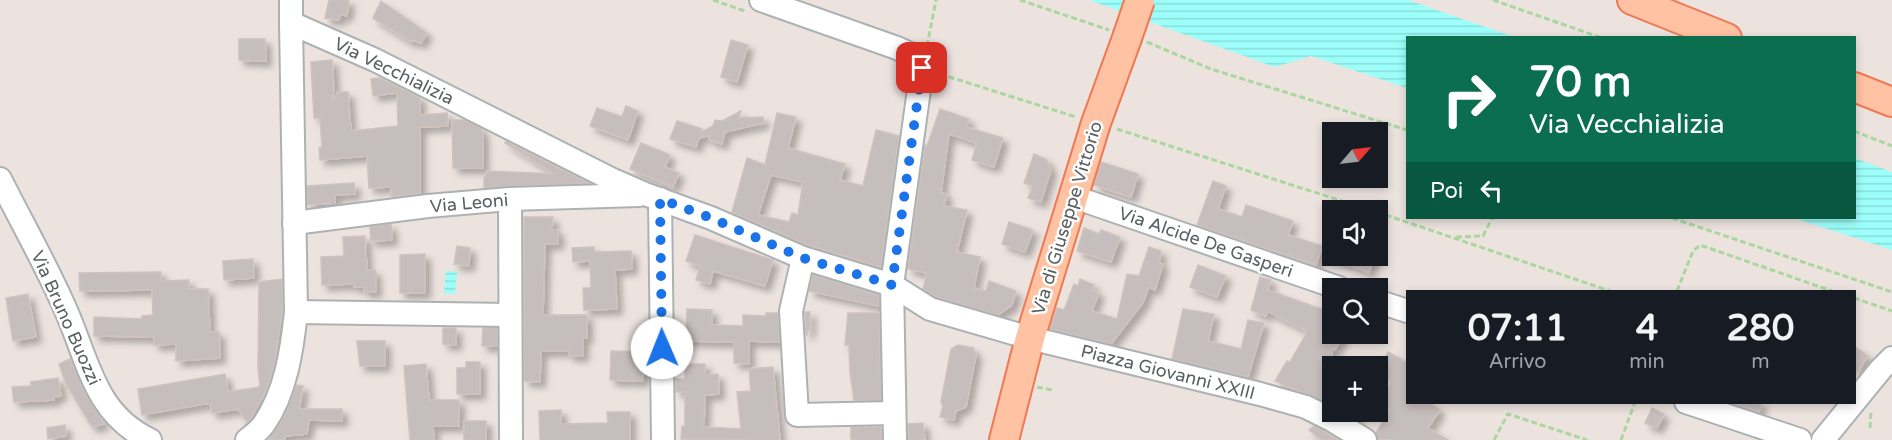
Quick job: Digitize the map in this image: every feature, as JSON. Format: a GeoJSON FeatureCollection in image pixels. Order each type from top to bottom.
{"type":"FeatureCollection","features":[{"type":"Feature","properties":{"kind":"main road","name":"Via di Giuseppe Vittorio"},"geometry":{"type":"LineString","coordinates":[[1004,440],[1030,338],[1096,123],[1140,0]]}},
{"type":"Feature","properties":{"kind":"main road"},"geometry":{"type":"LineString","coordinates":[[1632,0],[1722,36]]}},
{"type":"Feature","properties":{"kind":"main road"},"geometry":{"type":"LineString","coordinates":[[1856,88],[1892,102]]}},
{"type":"Feature","properties":{"kind":"street"},"geometry":{"type":"LineString","coordinates":[[247,440],[263,426],[278,397],[292,351],[296,312],[291,0]]}},
{"type":"Feature","properties":{"kind":"street"},"geometry":{"type":"LineString","coordinates":[[754,5],[897,48],[910,54],[922,68],[892,285],[895,440]]}},
{"type":"Feature","properties":{"kind":"street","name":"Via Vecchializia"},"geometry":{"type":"LineString","coordinates":[[291,23],[375,60],[555,152],[653,197],[711,218],[803,258],[892,285]]}},
{"type":"Feature","properties":{"kind":"street","name":"Via Bruno Buozzi"},"geometry":{"type":"LineString","coordinates":[[0,179],[64,305],[82,348],[88,370],[100,395],[114,416],[133,432],[150,440]]}},
{"type":"Feature","properties":{"kind":"street","name":"Via Alcide De Gasperi"},"geometry":{"type":"LineString","coordinates":[[1074,196],[1322,282]]}},
{"type":"Feature","properties":{"kind":"street"},"geometry":{"type":"LineString","coordinates":[[653,197],[663,440]]}},
{"type":"Feature","properties":{"kind":"street","name":"Via Leoni"},"geometry":{"type":"LineString","coordinates":[[294,223],[428,206],[510,199],[653,197]]}},
{"type":"Feature","properties":{"kind":"street"},"geometry":{"type":"LineString","coordinates":[[510,199],[511,440]]}},
{"type":"Feature","properties":{"kind":"street"},"geometry":{"type":"LineString","coordinates":[[803,258],[791,311],[797,415],[894,413]]}},
{"type":"Feature","properties":{"kind":"street","name":"Piazza Giovanni XXIII"},"geometry":{"type":"LineString","coordinates":[[892,285],[930,309],[1030,338],[1306,407],[1365,440]]}},
{"type":"Feature","properties":{"kind":"street"},"geometry":{"type":"LineString","coordinates":[[1388,305],[1406,311]]}},
{"type":"Feature","properties":{"kind":"street"},"geometry":{"type":"LineString","coordinates":[[296,312],[510,315]]}},
{"type":"Feature","properties":{"kind":"street"},"geometry":{"type":"LineString","coordinates":[[1856,399],[1892,358]]}},
{"type":"Feature","properties":{"kind":"street"},"geometry":{"type":"LineString","coordinates":[[1692,404],[1800,440]]}},
{"type":"Feature","properties":{"kind":"street"},"geometry":{"type":"LineString","coordinates":[[1823,440],[1852,404]]}},
{"type":"Feature","properties":{"kind":"path"},"geometry":{"type":"LineString","coordinates":[[712,0],[754,5]]}},
{"type":"Feature","properties":{"kind":"path"},"geometry":{"type":"LineString","coordinates":[[936,0],[922,68],[1339,200]]}},
{"type":"Feature","properties":{"kind":"path"},"geometry":{"type":"LineString","coordinates":[[1020,0],[1126,36],[1211,69],[1406,130]]}},
{"type":"Feature","properties":{"kind":"path"},"geometry":{"type":"LineString","coordinates":[[1493,0],[1596,36]]}},
{"type":"Feature","properties":{"kind":"path"},"geometry":{"type":"LineString","coordinates":[[1856,131],[1892,146]]}},
{"type":"Feature","properties":{"kind":"path"},"geometry":{"type":"LineString","coordinates":[[1388,216],[1607,290]]}},
{"type":"Feature","properties":{"kind":"path"},"geometry":{"type":"LineString","coordinates":[[1454,237],[1483,236],[1492,219]]}},
{"type":"Feature","properties":{"kind":"path"},"geometry":{"type":"LineString","coordinates":[[1674,219],[1892,292]]}},
{"type":"Feature","properties":{"kind":"path"},"geometry":{"type":"LineString","coordinates":[[1677,290],[1693,251],[1700,245],[1829,290]]}},
{"type":"Feature","properties":{"kind":"path"},"geometry":{"type":"LineString","coordinates":[[1856,299],[1892,311]]}},
{"type":"Feature","properties":{"kind":"path"},"geometry":{"type":"LineString","coordinates":[[1621,440],[1634,404]]}},
{"type":"Feature","properties":{"kind":"path"},"geometry":{"type":"LineString","coordinates":[[1870,428],[1871,409]]}},
{"type":"Feature","properties":{"kind":"path"},"geometry":{"type":"LineString","coordinates":[[1494,440],[1508,414],[1587,440]]}},
{"type":"Feature","properties":{"kind":"water"},"geometry":{"type":"Polygon","coordinates":[[[1089,0],[1408,0],[1511,36],[1406,36],[1406,88],[1311,56],[1275,67],[1089,0]]]}},
{"type":"Feature","properties":{"kind":"water"},"geometry":{"type":"Polygon","coordinates":[[[1856,159],[1892,172],[1892,250],[1797,219],[1856,219],[1856,159]]]}},
{"type":"Feature","properties":{"kind":"water"},"geometry":{"type":"Polygon","coordinates":[[[446,271],[457,272],[455,294],[444,293],[446,271]]]}},
{"type":"Feature","properties":{"kind":"building"},"geometry":{"type":"Polygon","coordinates":[[[329,0],[349,0],[347,16],[340,14],[339,20],[325,18],[329,0]]]}},
{"type":"Feature","properties":{"kind":"building"},"geometry":{"type":"Polygon","coordinates":[[[381,1],[427,33],[421,43],[412,40],[411,42],[373,18],[381,1]]]}},
{"type":"Feature","properties":{"kind":"building"},"geometry":{"type":"Polygon","coordinates":[[[239,39],[265,39],[266,61],[239,60],[239,39]]]}},
{"type":"Feature","properties":{"kind":"building"},"geometry":{"type":"Polygon","coordinates":[[[731,40],[748,45],[737,82],[721,77],[731,40]]]}},
{"type":"Feature","properties":{"kind":"building"},"geometry":{"type":"Polygon","coordinates":[[[332,60],[334,89],[332,102],[338,92],[348,92],[351,131],[398,126],[397,93],[373,96],[371,79],[380,78],[420,98],[420,115],[447,113],[448,126],[420,127],[420,193],[392,197],[391,187],[369,188],[367,156],[320,160],[319,148],[322,147],[320,118],[314,118],[311,62],[332,60]]]}},
{"type":"Feature","properties":{"kind":"building"},"geometry":{"type":"Polygon","coordinates":[[[626,106],[638,111],[628,140],[590,126],[597,108],[622,117],[626,106]]]}},
{"type":"Feature","properties":{"kind":"building"},"geometry":{"type":"Polygon","coordinates":[[[940,109],[969,119],[966,127],[1003,138],[994,167],[972,160],[977,143],[949,134],[941,193],[947,194],[944,206],[967,210],[957,252],[980,257],[974,288],[986,291],[989,281],[1016,291],[1012,305],[998,315],[936,297],[923,289],[927,273],[908,269],[925,145],[927,146],[940,109]]]}},
{"type":"Feature","properties":{"kind":"building"},"geometry":{"type":"Polygon","coordinates":[[[741,111],[739,118],[763,117],[764,123],[725,132],[722,144],[709,140],[710,135],[699,138],[696,147],[670,139],[677,121],[702,129],[701,132],[713,126],[715,120],[722,121],[741,111]]]}},
{"type":"Feature","properties":{"kind":"building"},"geometry":{"type":"Polygon","coordinates":[[[777,113],[796,117],[788,148],[845,164],[840,180],[863,186],[876,130],[899,136],[881,267],[808,245],[732,212],[747,158],[765,165],[777,113]],[[771,175],[758,215],[789,222],[792,213],[798,215],[803,182],[771,175]]]}},
{"type":"Feature","properties":{"kind":"building"},"geometry":{"type":"Polygon","coordinates":[[[452,120],[465,120],[481,128],[483,168],[453,168],[452,120]]]}},
{"type":"Feature","properties":{"kind":"building"},"geometry":{"type":"Polygon","coordinates":[[[506,141],[589,183],[484,188],[484,178],[488,171],[555,174],[505,143],[506,141]]]}},
{"type":"Feature","properties":{"kind":"building"},"geometry":{"type":"Polygon","coordinates":[[[641,143],[670,155],[665,167],[679,173],[673,187],[630,169],[641,143]]]}},
{"type":"Feature","properties":{"kind":"building"},"geometry":{"type":"Polygon","coordinates":[[[1034,154],[1046,159],[1051,170],[1041,202],[1028,198],[1033,186],[1024,183],[1034,154]]]}},
{"type":"Feature","properties":{"kind":"building"},"geometry":{"type":"Polygon","coordinates":[[[1101,162],[1138,174],[1131,197],[1094,185],[1101,162]]]}},
{"type":"Feature","properties":{"kind":"building"},"geometry":{"type":"Polygon","coordinates":[[[1213,181],[1226,186],[1218,209],[1242,217],[1246,205],[1293,221],[1288,235],[1322,246],[1316,265],[1197,225],[1213,181]]]}},
{"type":"Feature","properties":{"kind":"building"},"geometry":{"type":"Polygon","coordinates":[[[354,183],[355,194],[335,195],[335,203],[308,205],[307,186],[354,183]]]}},
{"type":"Feature","properties":{"kind":"building"},"geometry":{"type":"Polygon","coordinates":[[[524,217],[553,217],[552,230],[558,230],[558,244],[545,244],[543,315],[587,315],[587,338],[583,338],[583,356],[569,356],[569,351],[541,351],[540,382],[524,381],[524,217]]]}},
{"type":"Feature","properties":{"kind":"building"},"geometry":{"type":"Polygon","coordinates":[[[1009,222],[1033,230],[1025,252],[1002,244],[1009,222]]]}},
{"type":"Feature","properties":{"kind":"building"},"geometry":{"type":"Polygon","coordinates":[[[391,224],[392,240],[371,241],[370,227],[391,224]]]}},
{"type":"Feature","properties":{"kind":"building"},"geometry":{"type":"Polygon","coordinates":[[[1084,228],[1099,234],[1101,230],[1120,237],[1111,262],[1077,251],[1084,228]]]}},
{"type":"Feature","properties":{"kind":"building"},"geometry":{"type":"Polygon","coordinates":[[[695,235],[773,260],[765,286],[713,271],[710,284],[696,280],[700,266],[686,261],[695,235]]]}},
{"type":"Feature","properties":{"kind":"building"},"geometry":{"type":"Polygon","coordinates":[[[365,236],[367,270],[375,270],[376,292],[364,292],[364,287],[354,287],[354,284],[322,285],[321,257],[344,256],[343,237],[365,236]]]}},
{"type":"Feature","properties":{"kind":"building"},"geometry":{"type":"Polygon","coordinates":[[[457,246],[470,248],[469,266],[454,264],[457,246]]]}},
{"type":"Feature","properties":{"kind":"building"},"geometry":{"type":"Polygon","coordinates":[[[594,247],[594,252],[631,251],[632,269],[615,270],[617,309],[584,310],[583,288],[591,288],[590,261],[573,262],[572,248],[594,247]]]}},
{"type":"Feature","properties":{"kind":"building"},"geometry":{"type":"Polygon","coordinates":[[[1149,247],[1161,251],[1159,263],[1163,264],[1155,290],[1149,287],[1143,303],[1111,344],[1050,329],[1057,308],[1064,310],[1074,284],[1078,286],[1080,279],[1094,285],[1092,290],[1099,293],[1092,311],[1117,319],[1127,274],[1139,276],[1149,247]]]}},
{"type":"Feature","properties":{"kind":"building"},"geometry":{"type":"Polygon","coordinates":[[[425,254],[425,293],[400,293],[400,255],[425,254]]]}},
{"type":"Feature","properties":{"kind":"building"},"geometry":{"type":"Polygon","coordinates":[[[253,259],[254,278],[224,280],[223,261],[253,259]]]}},
{"type":"Feature","properties":{"kind":"building"},"geometry":{"type":"Polygon","coordinates":[[[1198,265],[1226,276],[1217,297],[1190,287],[1198,265]]]}},
{"type":"Feature","properties":{"kind":"building"},"geometry":{"type":"Polygon","coordinates":[[[1351,266],[1371,266],[1369,272],[1351,266]]]}},
{"type":"Feature","properties":{"kind":"building"},"geometry":{"type":"Polygon","coordinates":[[[161,272],[161,281],[189,280],[189,289],[208,289],[210,332],[219,332],[220,358],[176,361],[176,344],[154,345],[154,337],[94,336],[94,317],[142,319],[142,316],[153,315],[152,290],[80,291],[79,273],[161,272]]]}},
{"type":"Feature","properties":{"kind":"building"},"geometry":{"type":"Polygon","coordinates":[[[813,275],[879,295],[879,306],[809,291],[813,275]]]}},
{"type":"Feature","properties":{"kind":"building"},"geometry":{"type":"Polygon","coordinates":[[[1260,277],[1271,280],[1268,290],[1322,309],[1322,344],[1339,344],[1335,350],[1332,348],[1332,356],[1322,356],[1322,401],[1275,381],[1287,361],[1290,362],[1307,331],[1267,311],[1266,316],[1251,310],[1260,277]]]}},
{"type":"Feature","properties":{"kind":"building"},"geometry":{"type":"Polygon","coordinates":[[[282,279],[282,311],[274,367],[265,393],[249,421],[247,422],[238,409],[212,413],[210,403],[142,415],[138,389],[225,374],[228,392],[260,387],[258,368],[259,282],[282,279]]]}},
{"type":"Feature","properties":{"kind":"building"},"geometry":{"type":"Polygon","coordinates":[[[28,294],[36,337],[13,341],[6,298],[28,294]]]}},
{"type":"Feature","properties":{"kind":"building"},"geometry":{"type":"Polygon","coordinates":[[[687,309],[712,310],[712,325],[743,326],[743,315],[766,316],[766,313],[778,313],[779,342],[749,341],[749,364],[734,363],[734,342],[686,341],[687,309]]]}},
{"type":"Feature","properties":{"kind":"building"},"geometry":{"type":"Polygon","coordinates":[[[1183,309],[1214,314],[1208,341],[1241,349],[1248,320],[1264,323],[1248,377],[1172,359],[1183,309]]]}},
{"type":"Feature","properties":{"kind":"building"},"geometry":{"type":"Polygon","coordinates":[[[805,312],[810,312],[810,330],[807,335],[806,334],[805,312]]]}},
{"type":"Feature","properties":{"kind":"building"},"geometry":{"type":"Polygon","coordinates":[[[848,313],[879,313],[881,400],[854,400],[849,345],[845,345],[848,313]]]}},
{"type":"Feature","properties":{"kind":"building"},"geometry":{"type":"Polygon","coordinates":[[[443,328],[456,328],[456,345],[443,344],[443,328]]]}},
{"type":"Feature","properties":{"kind":"building"},"geometry":{"type":"Polygon","coordinates":[[[483,328],[497,328],[497,346],[482,346],[483,328]]]}},
{"type":"Feature","properties":{"kind":"building"},"geometry":{"type":"Polygon","coordinates":[[[357,341],[385,341],[385,366],[360,366],[357,341]]]}},
{"type":"Feature","properties":{"kind":"building"},"geometry":{"type":"Polygon","coordinates":[[[958,345],[973,348],[976,355],[966,407],[956,411],[954,420],[940,417],[951,349],[958,345]]]}},
{"type":"Feature","properties":{"kind":"building"},"geometry":{"type":"Polygon","coordinates":[[[1856,347],[1868,356],[1856,374],[1856,347]]]}},
{"type":"Feature","properties":{"kind":"building"},"geometry":{"type":"Polygon","coordinates":[[[611,351],[644,352],[643,381],[610,380],[611,351]]]}},
{"type":"Feature","properties":{"kind":"building"},"geometry":{"type":"Polygon","coordinates":[[[1388,352],[1406,362],[1406,404],[1431,404],[1440,410],[1428,428],[1448,440],[1378,440],[1376,433],[1382,422],[1388,422],[1390,409],[1388,408],[1388,387],[1391,382],[1388,380],[1388,356],[1386,356],[1388,352]]]}},
{"type":"Feature","properties":{"kind":"building"},"geometry":{"type":"Polygon","coordinates":[[[70,359],[83,389],[104,424],[92,427],[66,384],[59,364],[70,359]]]}},
{"type":"Feature","properties":{"kind":"building"},"geometry":{"type":"Polygon","coordinates":[[[466,362],[480,362],[480,394],[457,394],[457,368],[466,368],[466,362]]]}},
{"type":"Feature","properties":{"kind":"building"},"geometry":{"type":"Polygon","coordinates":[[[426,364],[429,400],[459,400],[459,426],[433,426],[434,440],[410,440],[404,366],[426,364]]]}},
{"type":"Feature","properties":{"kind":"building"},"geometry":{"type":"Polygon","coordinates":[[[685,364],[705,364],[705,375],[718,374],[719,394],[705,395],[704,427],[741,429],[737,392],[751,391],[749,369],[773,367],[780,440],[681,439],[682,426],[685,426],[685,392],[676,392],[676,379],[685,379],[685,364]]]}},
{"type":"Feature","properties":{"kind":"building"},"geometry":{"type":"Polygon","coordinates":[[[58,378],[61,396],[53,397],[54,400],[14,402],[12,387],[31,386],[31,382],[58,378]]]}},
{"type":"Feature","properties":{"kind":"building"},"geometry":{"type":"Polygon","coordinates":[[[297,385],[303,386],[299,409],[342,409],[342,421],[309,420],[307,434],[285,436],[285,440],[269,440],[284,417],[297,385]]]}},
{"type":"Feature","properties":{"kind":"building"},"geometry":{"type":"Polygon","coordinates":[[[1735,404],[1761,404],[1759,412],[1735,404]]]}},
{"type":"Feature","properties":{"kind":"building"},"geometry":{"type":"Polygon","coordinates":[[[1652,408],[1664,414],[1657,428],[1645,423],[1652,408]]]}},
{"type":"Feature","properties":{"kind":"building"},"geometry":{"type":"Polygon","coordinates":[[[561,410],[561,424],[608,423],[607,412],[630,412],[630,440],[540,440],[539,411],[561,410]]]}},
{"type":"Feature","properties":{"kind":"building"},"geometry":{"type":"Polygon","coordinates":[[[464,421],[486,421],[486,440],[464,440],[464,421]]]}},
{"type":"Feature","properties":{"kind":"building"},"geometry":{"type":"Polygon","coordinates":[[[923,423],[925,440],[908,440],[908,424],[923,423]]]}},
{"type":"Feature","properties":{"kind":"building"},"geometry":{"type":"Polygon","coordinates":[[[65,425],[66,436],[48,439],[47,428],[65,425]]]}},
{"type":"Feature","properties":{"kind":"building"},"geometry":{"type":"Polygon","coordinates":[[[1314,426],[1339,440],[1322,440],[1309,430],[1314,426]]]}},
{"type":"Feature","properties":{"kind":"building"},"geometry":{"type":"Polygon","coordinates":[[[851,427],[881,427],[881,440],[851,440],[851,427]]]}},
{"type":"Feature","properties":{"kind":"route"},"geometry":{"type":"LineString","coordinates":[[662,348],[660,199],[711,218],[803,258],[892,285],[922,68]]}}]}
